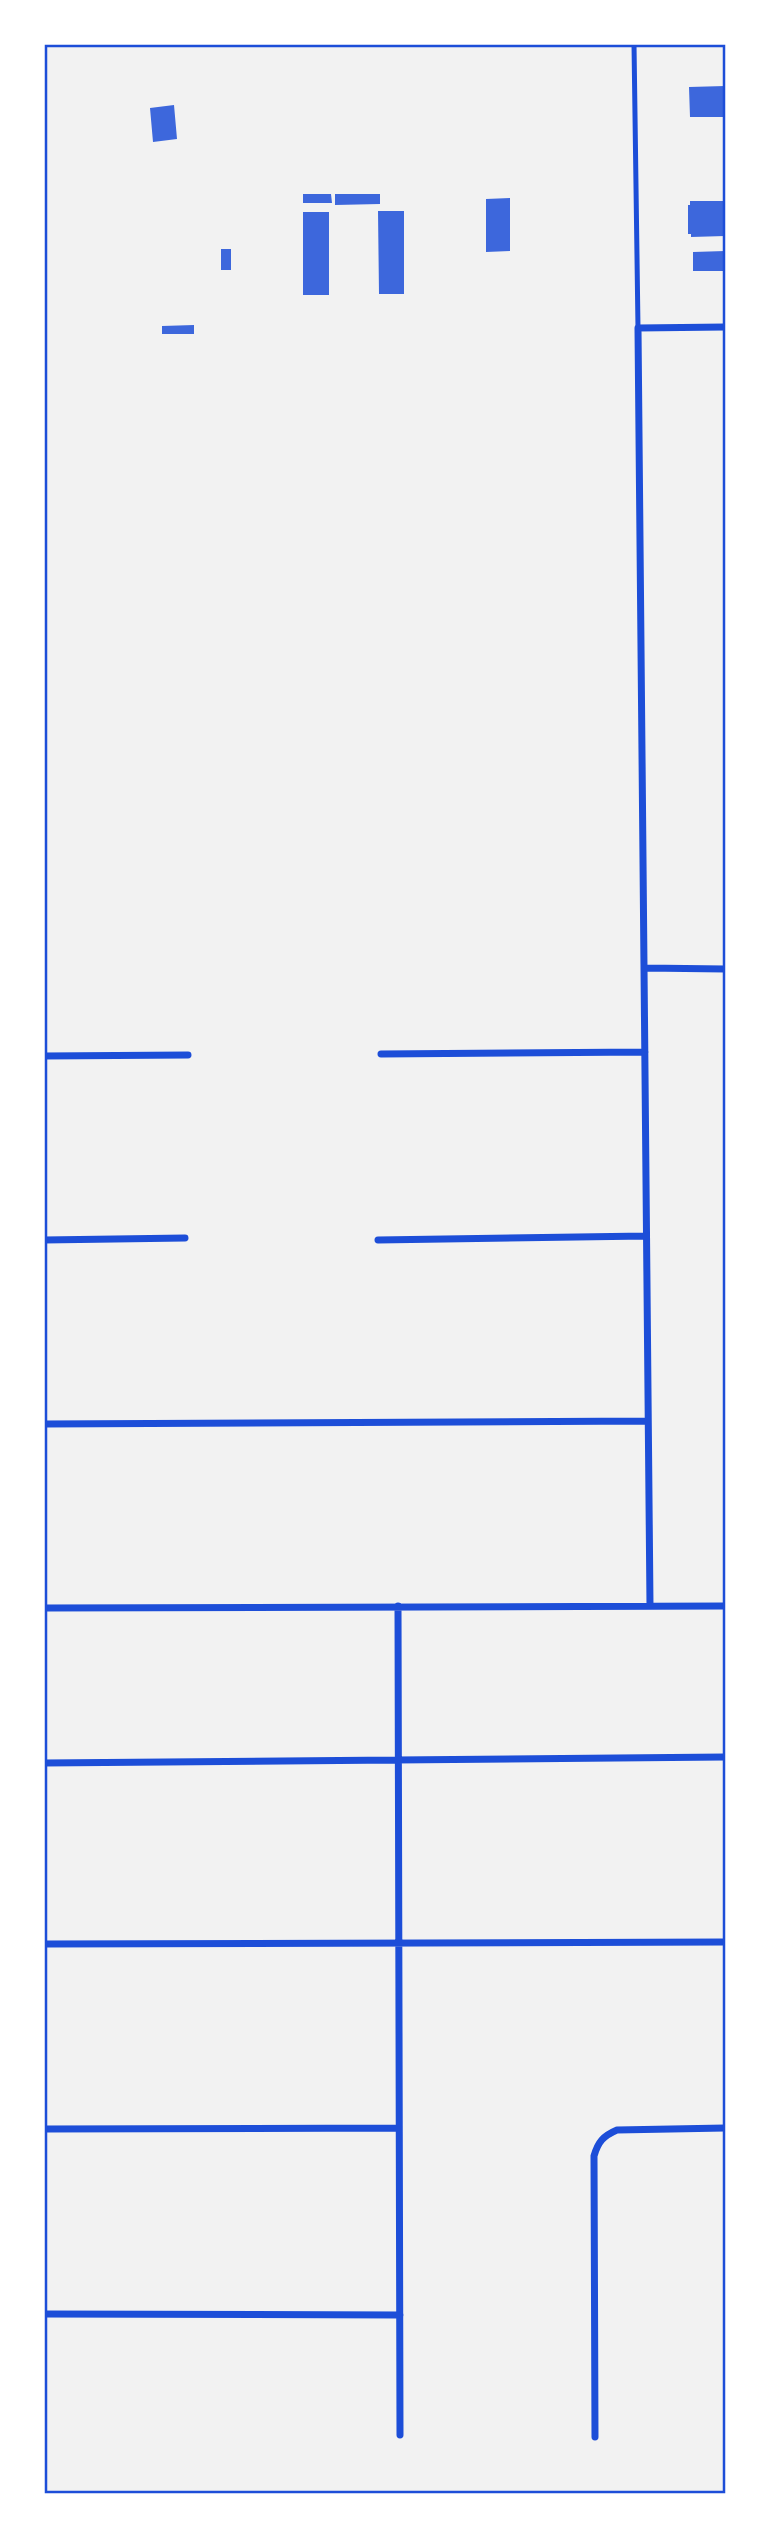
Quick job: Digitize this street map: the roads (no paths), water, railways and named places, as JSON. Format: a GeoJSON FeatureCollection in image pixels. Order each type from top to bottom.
{"type":"FeatureCollection","features":[{"type":"Feature","properties":{"kind":"street"},"geometry":{"type":"LineString","coordinates":[[650,1605],[638,328],[725,327]]}},
{"type":"Feature","properties":{"kind":"street"},"geometry":{"type":"LineString","coordinates":[[645,968],[725,969]]}},
{"type":"Feature","properties":{"kind":"street"},"geometry":{"type":"LineString","coordinates":[[381,1054],[645,1052]]}},
{"type":"Feature","properties":{"kind":"street"},"geometry":{"type":"LineString","coordinates":[[44,1056],[188,1055]]}},
{"type":"Feature","properties":{"kind":"street"},"geometry":{"type":"LineString","coordinates":[[377,1240],[646,1236]]}},
{"type":"Feature","properties":{"kind":"street"},"geometry":{"type":"LineString","coordinates":[[44,1240],[184,1238]]}},
{"type":"Feature","properties":{"kind":"street"},"geometry":{"type":"LineString","coordinates":[[44,1424],[648,1421]]}},
{"type":"Feature","properties":{"kind":"street"},"geometry":{"type":"LineString","coordinates":[[398,1606],[401,2435]]}},
{"type":"Feature","properties":{"kind":"street"},"geometry":{"type":"LineString","coordinates":[[44,1608],[725,1606]]}},
{"type":"Feature","properties":{"kind":"street"},"geometry":{"type":"LineString","coordinates":[[44,1763],[725,1757]]}},
{"type":"Feature","properties":{"kind":"street"},"geometry":{"type":"LineString","coordinates":[[44,1944],[725,1942]]}},
{"type":"Feature","properties":{"kind":"street"},"geometry":{"type":"LineString","coordinates":[[44,2129],[399,2128]]}},
{"type":"Feature","properties":{"kind":"street"},"geometry":{"type":"LineString","coordinates":[[595,2437],[596,2147],[607,2134],[617,2130],[725,2128]]}},
{"type":"Feature","properties":{"kind":"street"},"geometry":{"type":"LineString","coordinates":[[44,2314],[401,2315]]}},
{"type":"Feature","properties":{"kind":"lane"},"geometry":{"type":"LineString","coordinates":[[634,44],[638,328]]}}]}
